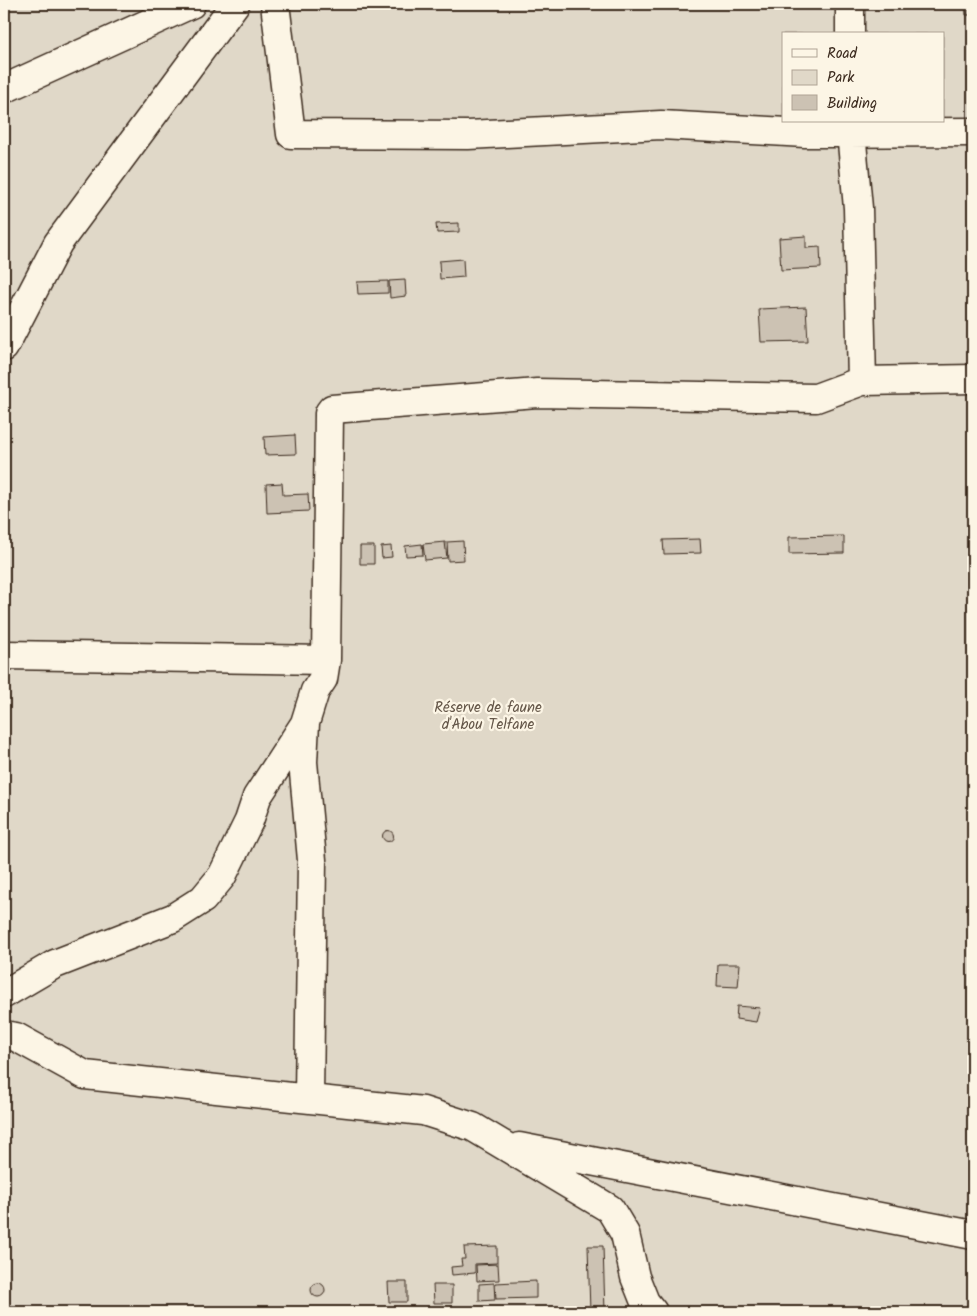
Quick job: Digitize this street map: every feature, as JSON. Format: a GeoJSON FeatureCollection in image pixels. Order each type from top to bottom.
{"type":"FeatureCollection","features":[{"type":"Feature","properties":{"kind":"street"},"geometry":{"type":"LineString","coordinates":[[4,89],[191,4]]}},
{"type":"Feature","properties":{"kind":"street"},"geometry":{"type":"LineString","coordinates":[[4,347],[58,243],[235,4]]}},
{"type":"Feature","properties":{"kind":"street"},"geometry":{"type":"LineString","coordinates":[[275,4],[291,134],[468,135],[661,125],[805,133],[850,127],[973,132]]}},
{"type":"Feature","properties":{"kind":"street"},"geometry":{"type":"LineString","coordinates":[[850,4],[850,32]]}},
{"type":"Feature","properties":{"kind":"street"},"geometry":{"type":"LineString","coordinates":[[850,127],[858,208],[862,382]]}},
{"type":"Feature","properties":{"kind":"street"},"geometry":{"type":"LineString","coordinates":[[309,1098],[312,860],[303,762],[305,723],[315,691],[323,679],[326,660],[328,422],[329,413],[332,409],[536,393],[816,398],[862,382],[973,379]]}},
{"type":"Feature","properties":{"kind":"street"},"geometry":{"type":"LineString","coordinates":[[4,655],[326,660]]}},
{"type":"Feature","properties":{"kind":"street"},"geometry":{"type":"LineString","coordinates":[[4,994],[54,964],[173,918],[203,899],[222,876],[249,821],[257,796],[305,723]]}},
{"type":"Feature","properties":{"kind":"street"},"geometry":{"type":"LineString","coordinates":[[4,1035],[16,1037],[85,1075],[423,1111],[474,1127],[610,1209],[625,1234],[636,1277],[645,1302],[653,1312]]}},
{"type":"Feature","properties":{"kind":"street"},"geometry":{"type":"LineString","coordinates":[[501,1144],[973,1235]]}},
{"type":"Feature","properties":{"kind":"green space","name":"Réserve de faune d'Abou Telfane"},"geometry":{"type":"Polygon","coordinates":[[[4,4],[973,4],[973,1312],[4,1312],[4,4]]]}},
{"type":"Feature","properties":{"kind":"building"},"geometry":{"type":"Polygon","coordinates":[[[965,4],[973,4],[973,15],[966,15],[965,4]]]}},
{"type":"Feature","properties":{"kind":"building"},"geometry":{"type":"Polygon","coordinates":[[[459,223],[459,232],[437,233],[436,224],[459,223]]]}},
{"type":"Feature","properties":{"kind":"building"},"geometry":{"type":"Polygon","coordinates":[[[806,236],[806,248],[820,247],[821,268],[781,270],[779,238],[806,236]]]}},
{"type":"Feature","properties":{"kind":"building"},"geometry":{"type":"Polygon","coordinates":[[[463,259],[464,277],[440,279],[439,261],[463,259]]]}},
{"type":"Feature","properties":{"kind":"building"},"geometry":{"type":"Polygon","coordinates":[[[405,280],[406,296],[390,298],[389,281],[405,280]]]}},
{"type":"Feature","properties":{"kind":"building"},"geometry":{"type":"Polygon","coordinates":[[[388,281],[388,293],[358,294],[357,282],[388,281]]]}},
{"type":"Feature","properties":{"kind":"building"},"geometry":{"type":"Polygon","coordinates":[[[806,307],[808,341],[761,342],[759,309],[806,307]]]}},
{"type":"Feature","properties":{"kind":"building"},"geometry":{"type":"Polygon","coordinates":[[[295,435],[296,454],[265,455],[264,437],[295,435]]]}},
{"type":"Feature","properties":{"kind":"building"},"geometry":{"type":"Polygon","coordinates":[[[282,483],[283,495],[308,494],[309,511],[267,513],[266,484],[282,483]]]}},
{"type":"Feature","properties":{"kind":"building"},"geometry":{"type":"Polygon","coordinates":[[[844,536],[844,553],[789,554],[789,537],[844,536]]]}},
{"type":"Feature","properties":{"kind":"building"},"geometry":{"type":"Polygon","coordinates":[[[700,539],[701,553],[664,554],[663,540],[700,539]]]}},
{"type":"Feature","properties":{"kind":"building"},"geometry":{"type":"Polygon","coordinates":[[[463,541],[464,560],[448,561],[447,542],[463,541]]]}},
{"type":"Feature","properties":{"kind":"building"},"geometry":{"type":"Polygon","coordinates":[[[445,542],[447,558],[425,560],[423,544],[445,542]]]}},
{"type":"Feature","properties":{"kind":"building"},"geometry":{"type":"Polygon","coordinates":[[[422,544],[423,555],[406,556],[405,546],[422,544]]]}},
{"type":"Feature","properties":{"kind":"building"},"geometry":{"type":"Polygon","coordinates":[[[360,546],[374,546],[374,564],[360,564],[360,546]]]}},
{"type":"Feature","properties":{"kind":"building"},"geometry":{"type":"Polygon","coordinates":[[[391,546],[392,557],[382,558],[381,547],[391,546]]]}},
{"type":"Feature","properties":{"kind":"building"},"geometry":{"type":"Polygon","coordinates":[[[388,830],[394,836],[388,842],[382,836],[388,830]]]}},
{"type":"Feature","properties":{"kind":"building"},"geometry":{"type":"Polygon","coordinates":[[[718,964],[740,964],[738,987],[717,986],[718,964]]]}},
{"type":"Feature","properties":{"kind":"building"},"geometry":{"type":"Polygon","coordinates":[[[737,1006],[760,1008],[756,1022],[736,1019],[737,1006]]]}},
{"type":"Feature","properties":{"kind":"building"},"geometry":{"type":"Polygon","coordinates":[[[497,1246],[497,1263],[475,1264],[475,1273],[452,1275],[451,1267],[462,1266],[461,1259],[465,1259],[464,1247],[497,1246]]]}},
{"type":"Feature","properties":{"kind":"building"},"geometry":{"type":"Polygon","coordinates":[[[588,1246],[603,1246],[605,1312],[590,1312],[588,1246]]]}},
{"type":"Feature","properties":{"kind":"building"},"geometry":{"type":"Polygon","coordinates":[[[498,1264],[499,1280],[477,1281],[476,1265],[498,1264]]]}},
{"type":"Feature","properties":{"kind":"building"},"geometry":{"type":"Polygon","coordinates":[[[536,1281],[536,1298],[496,1299],[495,1283],[536,1281]]]}},
{"type":"Feature","properties":{"kind":"building"},"geometry":{"type":"Polygon","coordinates":[[[388,1282],[407,1282],[407,1302],[389,1302],[388,1282]]]}},
{"type":"Feature","properties":{"kind":"building"},"geometry":{"type":"Polygon","coordinates":[[[315,1283],[321,1283],[325,1290],[321,1297],[315,1297],[311,1293],[311,1287],[315,1283]]]}},
{"type":"Feature","properties":{"kind":"building"},"geometry":{"type":"Polygon","coordinates":[[[494,1283],[495,1300],[479,1301],[479,1284],[494,1283]]]}},
{"type":"Feature","properties":{"kind":"building"},"geometry":{"type":"Polygon","coordinates":[[[433,1285],[452,1285],[452,1303],[434,1303],[433,1285]]]}}]}
